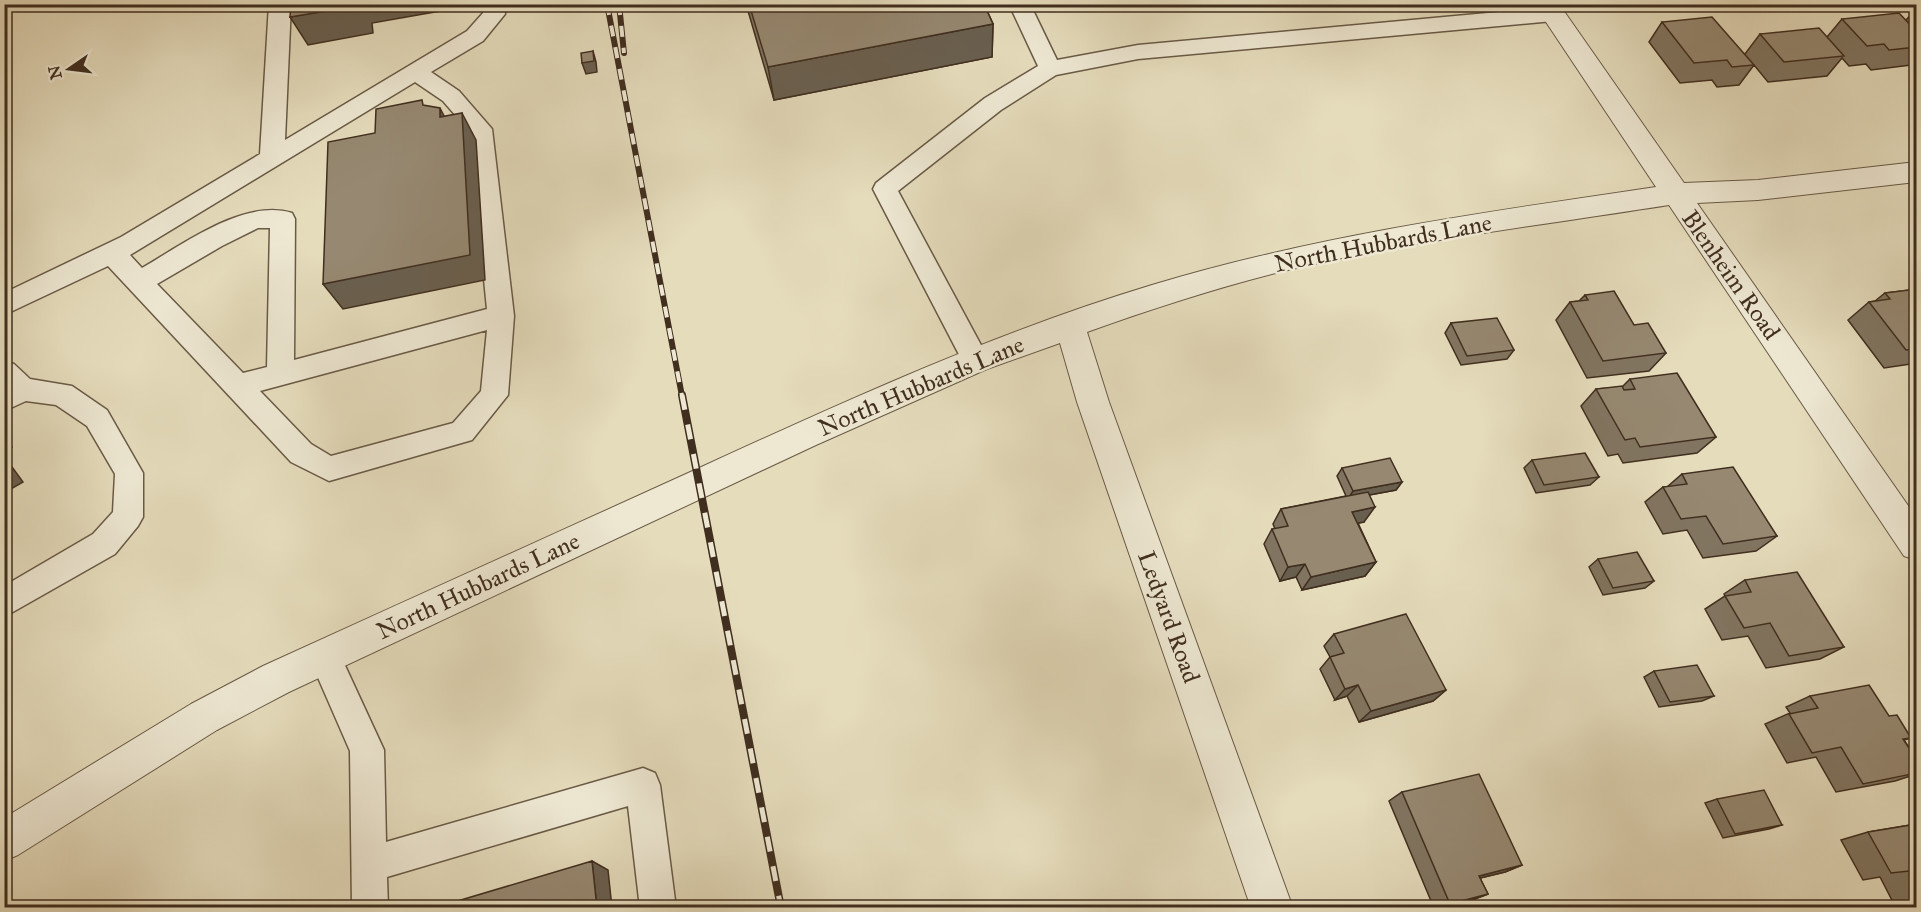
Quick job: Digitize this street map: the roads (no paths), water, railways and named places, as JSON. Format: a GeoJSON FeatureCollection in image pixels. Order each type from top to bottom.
{"type":"FeatureCollection","features":[{"type":"Feature","properties":{"kind":"street","name":"Blenheim Road"},"geometry":{"type":"LineString","coordinates":[[1549,9],[1917,545]]}},
{"type":"Feature","properties":{"kind":"street","name":"North Hubbards Lane"},"geometry":{"type":"LineString","coordinates":[[4,841],[204,717],[325,657],[804,435],[976,360],[1154,296],[1292,258],[1454,228],[1675,194],[1758,190],[1917,172]]}},
{"type":"Feature","properties":{"kind":"street","name":"Ledyard Road"},"geometry":{"type":"LineString","coordinates":[[1070,326],[1097,413],[1272,908]]}},
{"type":"Feature","properties":{"kind":"lane"},"geometry":{"type":"LineString","coordinates":[[273,158],[280,4]]}},
{"type":"Feature","properties":{"kind":"lane"},"geometry":{"type":"LineString","coordinates":[[4,305],[112,253],[475,36],[494,14],[493,4]]}},
{"type":"Feature","properties":{"kind":"lane"},"geometry":{"type":"LineString","coordinates":[[1019,4],[1050,69]]}},
{"type":"Feature","properties":{"kind":"lane"},"geometry":{"type":"LineString","coordinates":[[976,360],[885,189],[993,104],[1050,69],[1138,52],[1549,9]]}},
{"type":"Feature","properties":{"kind":"lane"},"geometry":{"type":"LineString","coordinates":[[112,253],[301,453],[329,469],[462,432],[494,395],[501,316],[480,129],[451,96],[415,72]]}},
{"type":"Feature","properties":{"kind":"lane"},"geometry":{"type":"LineString","coordinates":[[139,282],[213,239],[255,219],[283,219],[280,375]]}},
{"type":"Feature","properties":{"kind":"lane"},"geometry":{"type":"LineString","coordinates":[[237,386],[501,316]]}},
{"type":"Feature","properties":{"kind":"lane"},"geometry":{"type":"LineString","coordinates":[[4,603],[104,544],[128,517],[129,473],[97,418],[62,394],[11,387]]}},
{"type":"Feature","properties":{"kind":"lane"},"geometry":{"type":"LineString","coordinates":[[325,657],[367,750],[371,864],[370,908]]}},
{"type":"Feature","properties":{"kind":"lane"},"geometry":{"type":"LineString","coordinates":[[371,864],[643,785],[658,908]]}},
{"type":"Feature","properties":{"kind":"railway"},"geometry":{"type":"LineString","coordinates":[[607,4],[682,396]]}},
{"type":"Feature","properties":{"kind":"railway"},"geometry":{"type":"LineString","coordinates":[[619,4],[624,53]]}},
{"type":"Feature","properties":{"kind":"railway"},"geometry":{"type":"LineString","coordinates":[[682,395],[781,908]]}}]}
